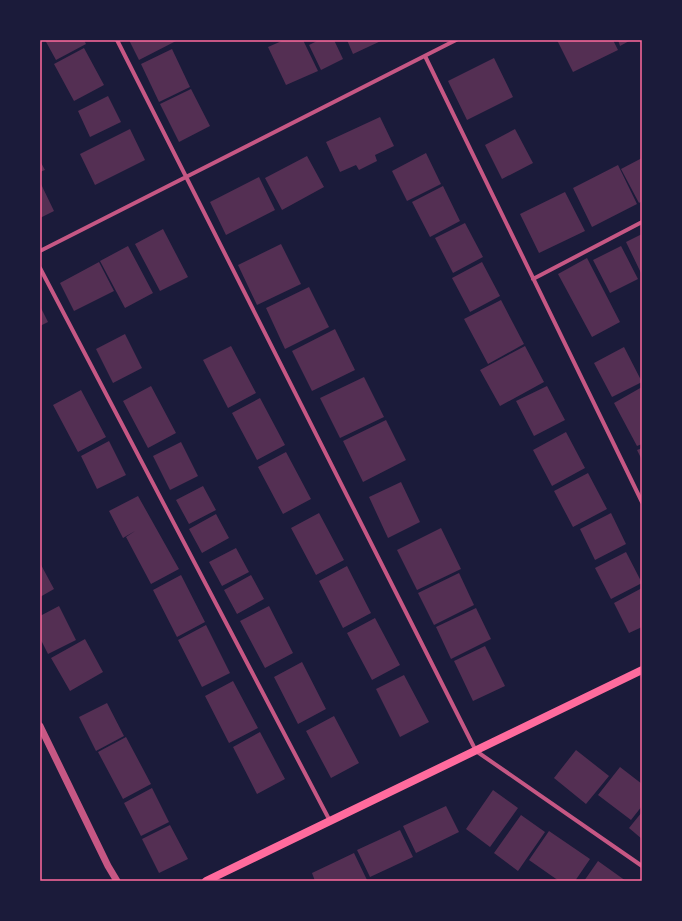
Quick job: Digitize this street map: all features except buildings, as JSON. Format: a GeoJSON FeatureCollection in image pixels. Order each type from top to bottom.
{"type":"FeatureCollection","features":[{"type":"Feature","properties":{"kind":"main road"},"geometry":{"type":"LineString","coordinates":[[206,881],[642,670]]}},
{"type":"Feature","properties":{"kind":"street"},"geometry":{"type":"LineString","coordinates":[[117,40],[476,751],[642,866]]}},
{"type":"Feature","properties":{"kind":"street"},"geometry":{"type":"LineString","coordinates":[[40,251],[456,40]]}},
{"type":"Feature","properties":{"kind":"street"},"geometry":{"type":"LineString","coordinates":[[424,56],[642,502]]}},
{"type":"Feature","properties":{"kind":"street"},"geometry":{"type":"LineString","coordinates":[[533,279],[642,222]]}},
{"type":"Feature","properties":{"kind":"street"},"geometry":{"type":"LineString","coordinates":[[40,268],[330,821]]}},
{"type":"Feature","properties":{"kind":"street"},"geometry":{"type":"LineString","coordinates":[[40,726],[108,866],[117,881]]}}]}
